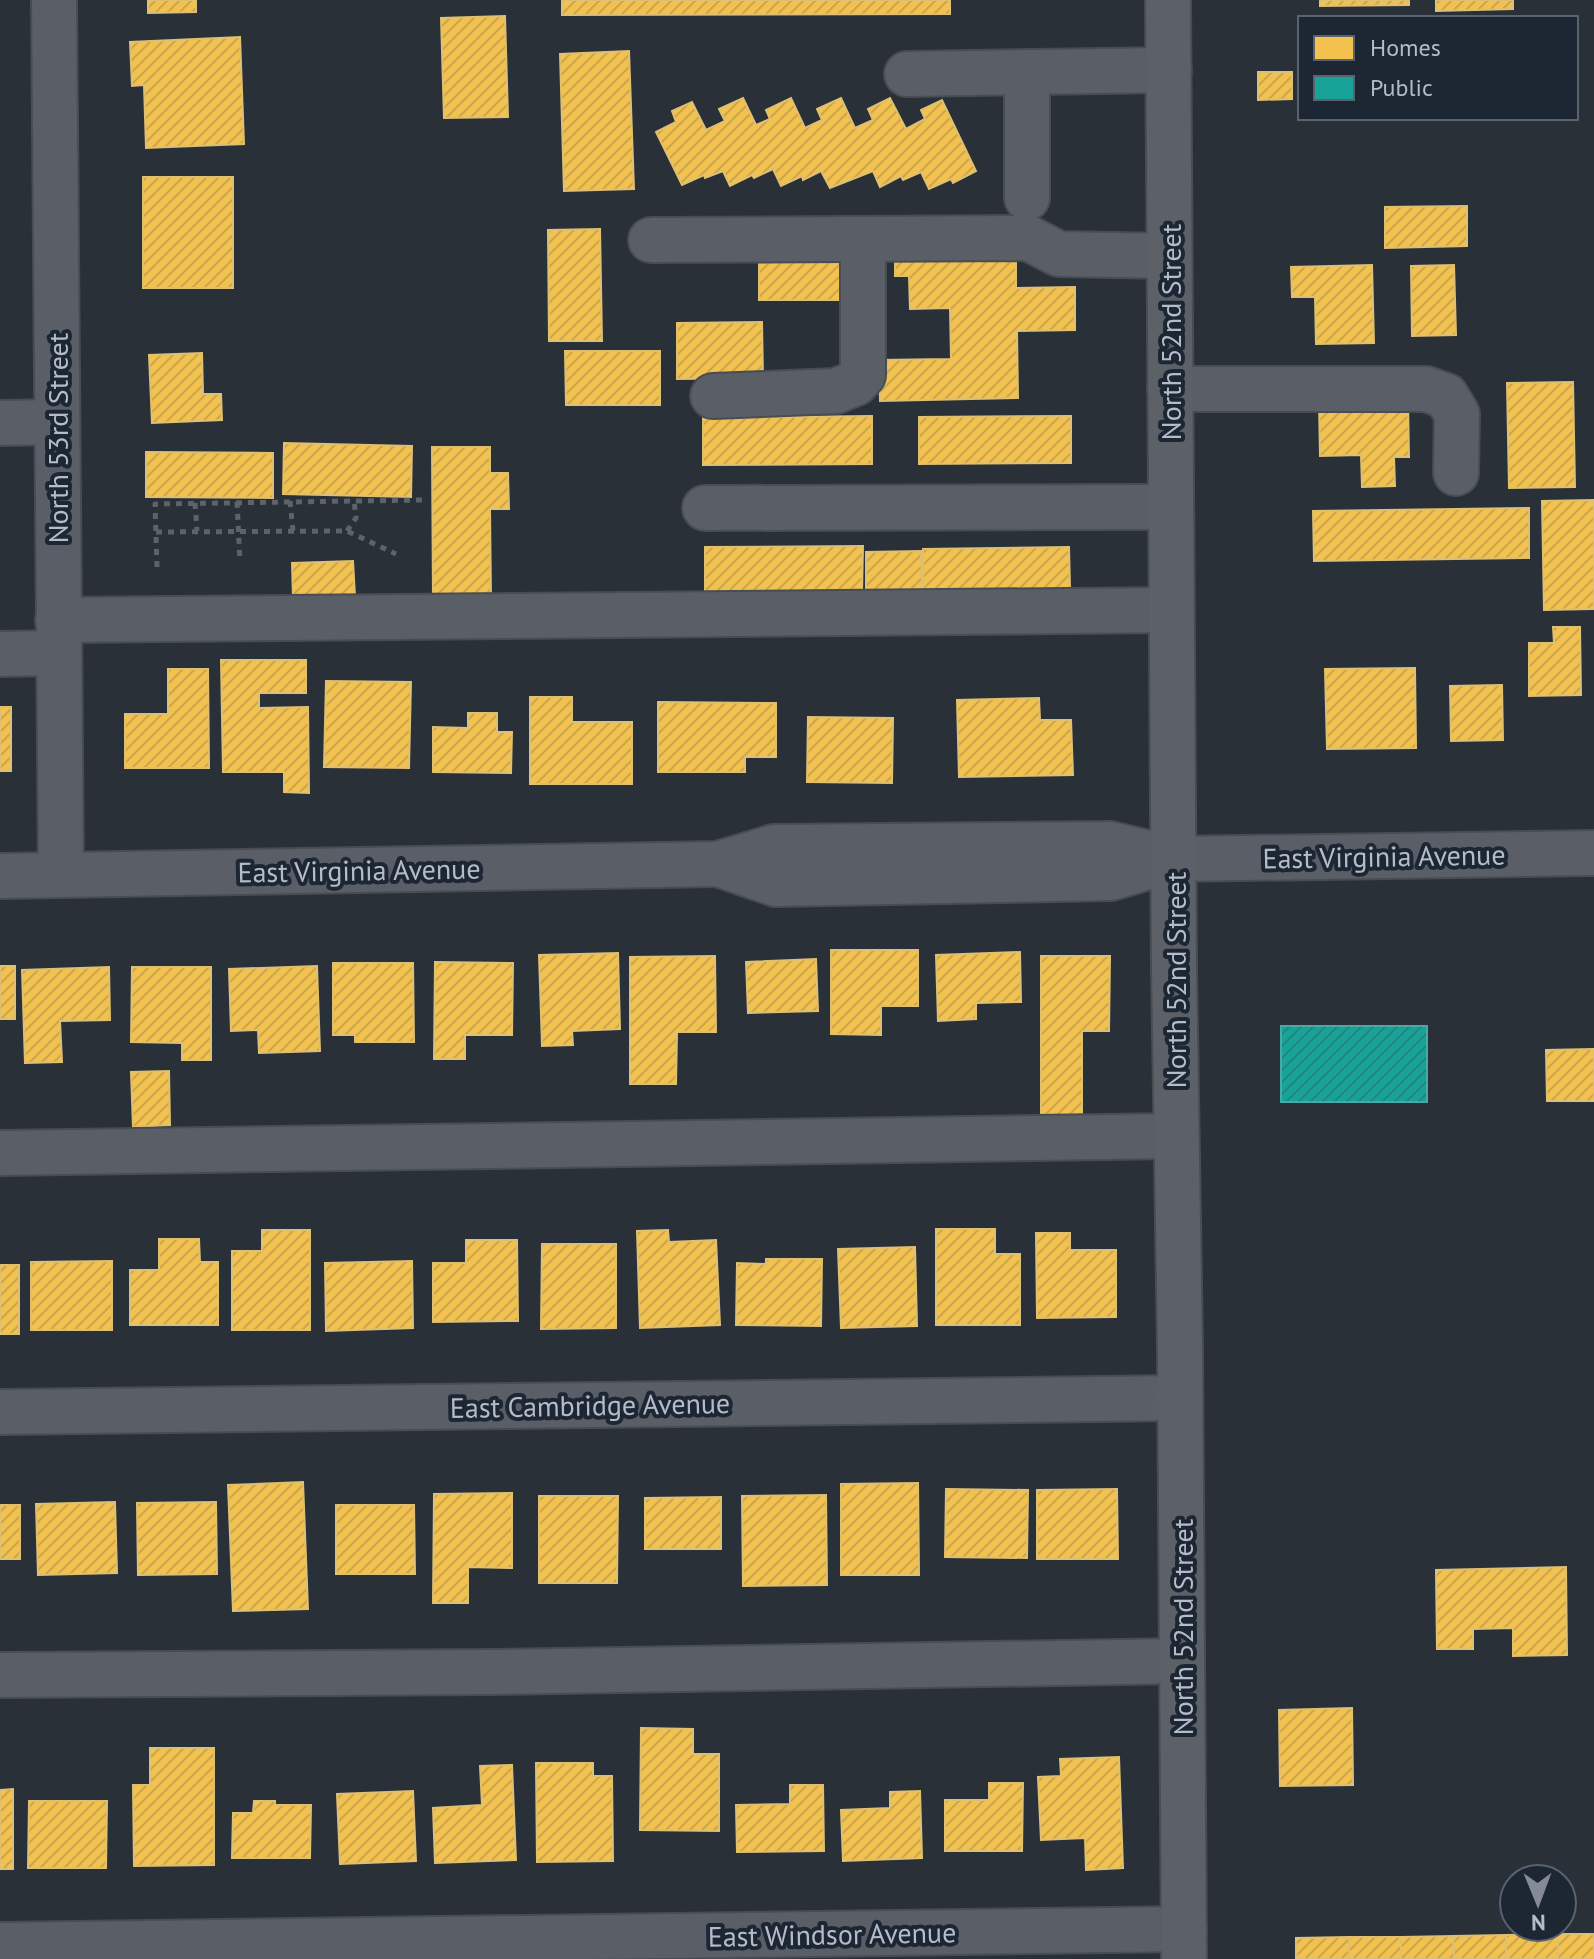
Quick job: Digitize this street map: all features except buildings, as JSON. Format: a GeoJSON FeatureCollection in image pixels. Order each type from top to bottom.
{"type":"FeatureCollection","features":[{"type":"Feature","properties":{"kind":"main road","name":"North 52nd Street"},"geometry":{"type":"LineString","coordinates":[[1168,0],[1184,1944]]}},
{"type":"Feature","properties":{"kind":"street","name":"North 53rd Street"},"geometry":{"type":"LineString","coordinates":[[54,0],[61,875]]}},
{"type":"Feature","properties":{"kind":"street"},"geometry":{"type":"LineString","coordinates":[[907,74],[1169,70]]}},
{"type":"Feature","properties":{"kind":"street"},"geometry":{"type":"LineString","coordinates":[[1027,72],[1027,198]]}},
{"type":"Feature","properties":{"kind":"street"},"geometry":{"type":"LineString","coordinates":[[651,240],[1028,238],[1059,254],[1169,256]]}},
{"type":"Feature","properties":{"kind":"street"},"geometry":{"type":"LineString","coordinates":[[713,396],[836,391],[856,383],[863,375],[863,239]]}},
{"type":"Feature","properties":{"kind":"street"},"geometry":{"type":"LineString","coordinates":[[1170,389],[1426,389],[1446,396],[1457,414],[1456,473]]}},
{"type":"Feature","properties":{"kind":"street"},"geometry":{"type":"LineString","coordinates":[[0,423],[57,422]]}},
{"type":"Feature","properties":{"kind":"street"},"geometry":{"type":"LineString","coordinates":[[705,508],[1171,507]]}},
{"type":"Feature","properties":{"kind":"street"},"geometry":{"type":"LineString","coordinates":[[0,654],[59,637],[1171,610]]}},
{"type":"Feature","properties":{"kind":"street","name":"East Virginia Avenue"},"geometry":{"type":"LineString","coordinates":[[0,876],[718,864],[776,884],[1111,878],[1174,859],[1594,853]]}},
{"type":"Feature","properties":{"kind":"street"},"geometry":{"type":"LineString","coordinates":[[0,1153],[1176,1136]]}},
{"type":"Feature","properties":{"kind":"street","name":"East Cambridge Avenue"},"geometry":{"type":"LineString","coordinates":[[0,1412],[1180,1398]]}},
{"type":"Feature","properties":{"kind":"street"},"geometry":{"type":"LineString","coordinates":[[0,1675],[492,1672],[1182,1661]]}},
{"type":"Feature","properties":{"kind":"street","name":"East Windsor Avenue"},"geometry":{"type":"LineString","coordinates":[[0,1945],[175,1951],[1184,1944]]}},
{"type":"Feature","properties":{"kind":"path"},"geometry":{"type":"LineString","coordinates":[[347,531],[356,518],[354,500]]}},
{"type":"Feature","properties":{"kind":"path"},"geometry":{"type":"LineString","coordinates":[[157,567],[155,504],[422,500]]}},
{"type":"Feature","properties":{"kind":"path"},"geometry":{"type":"LineString","coordinates":[[290,501],[293,531]]}},
{"type":"Feature","properties":{"kind":"path"},"geometry":{"type":"LineString","coordinates":[[237,502],[240,562]]}},
{"type":"Feature","properties":{"kind":"path"},"geometry":{"type":"LineString","coordinates":[[195,503],[197,531]]}},
{"type":"Feature","properties":{"kind":"path"},"geometry":{"type":"LineString","coordinates":[[156,532],[347,531],[396,554]]}}]}
